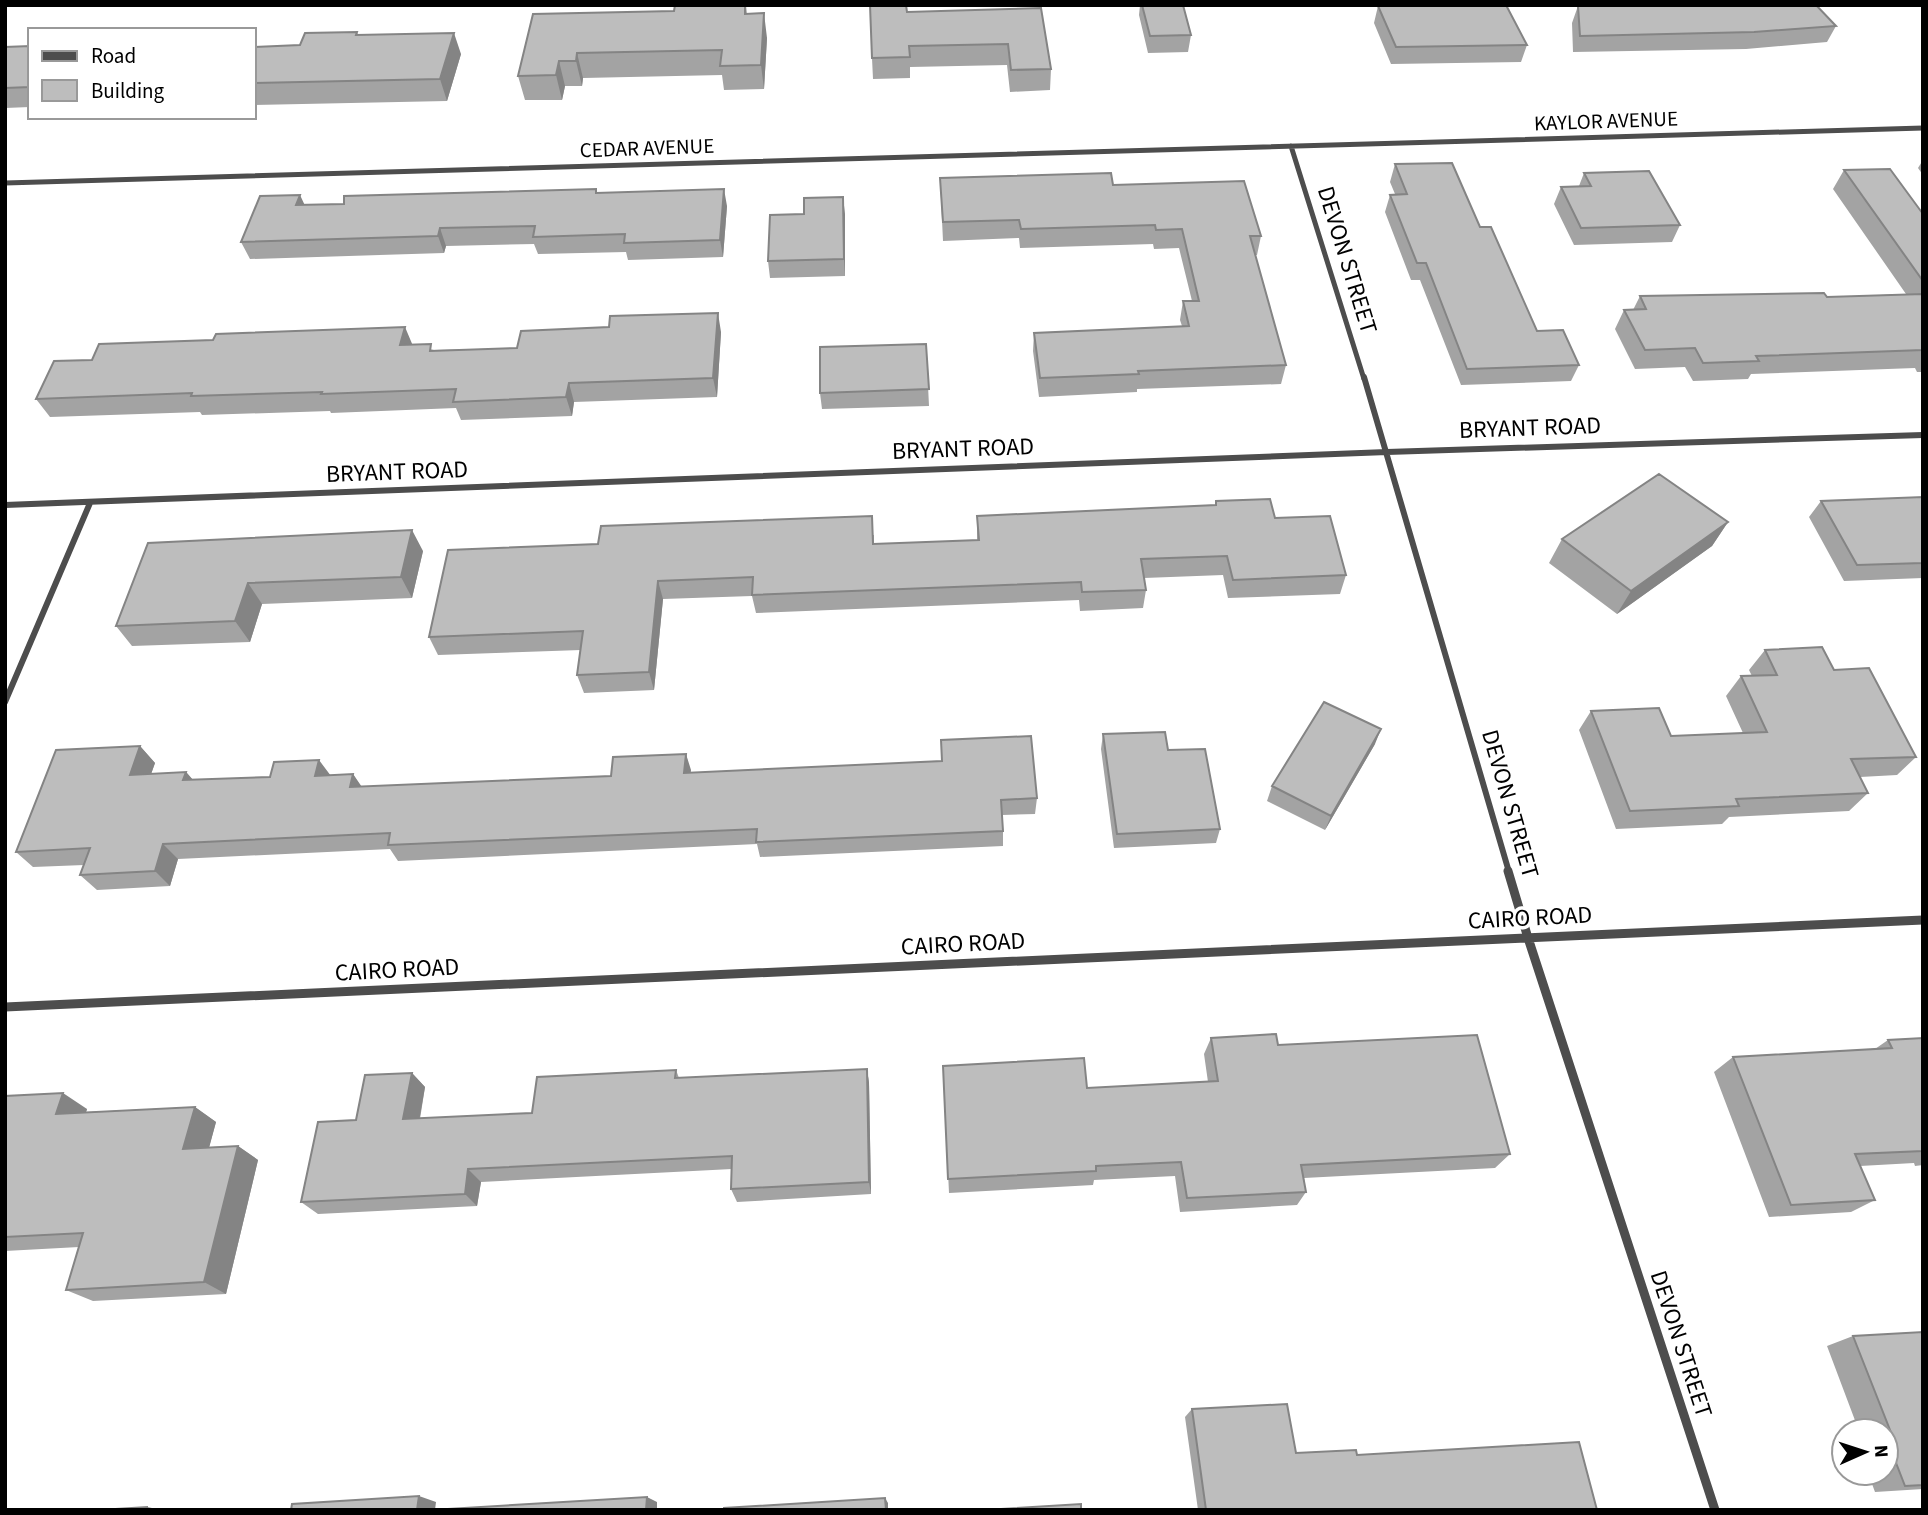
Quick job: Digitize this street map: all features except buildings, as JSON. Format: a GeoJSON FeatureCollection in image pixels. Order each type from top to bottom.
{"type":"FeatureCollection","features":[{"type":"Feature","properties":{"kind":"street","name":"KAYLOR AVENUE"},"geometry":{"type":"LineString","coordinates":[[1291,146],[1923,128]]}},
{"type":"Feature","properties":{"kind":"street","name":"CEDAR AVENUE"},"geometry":{"type":"LineString","coordinates":[[5,183],[1291,146]]}},
{"type":"Feature","properties":{"kind":"street","name":"DEVON STREET"},"geometry":{"type":"LineString","coordinates":[[1291,146],[1387,452],[1528,938],[1715,1510]]}},
{"type":"Feature","properties":{"kind":"street","name":"BRYANT ROAD"},"geometry":{"type":"LineString","coordinates":[[5,505],[1387,452],[1923,435]]}},
{"type":"Feature","properties":{"kind":"street"},"geometry":{"type":"LineString","coordinates":[[5,702],[90,503]]}},
{"type":"Feature","properties":{"kind":"street","name":"CAIRO ROAD"},"geometry":{"type":"LineString","coordinates":[[5,1007],[1923,920]]}}]}
